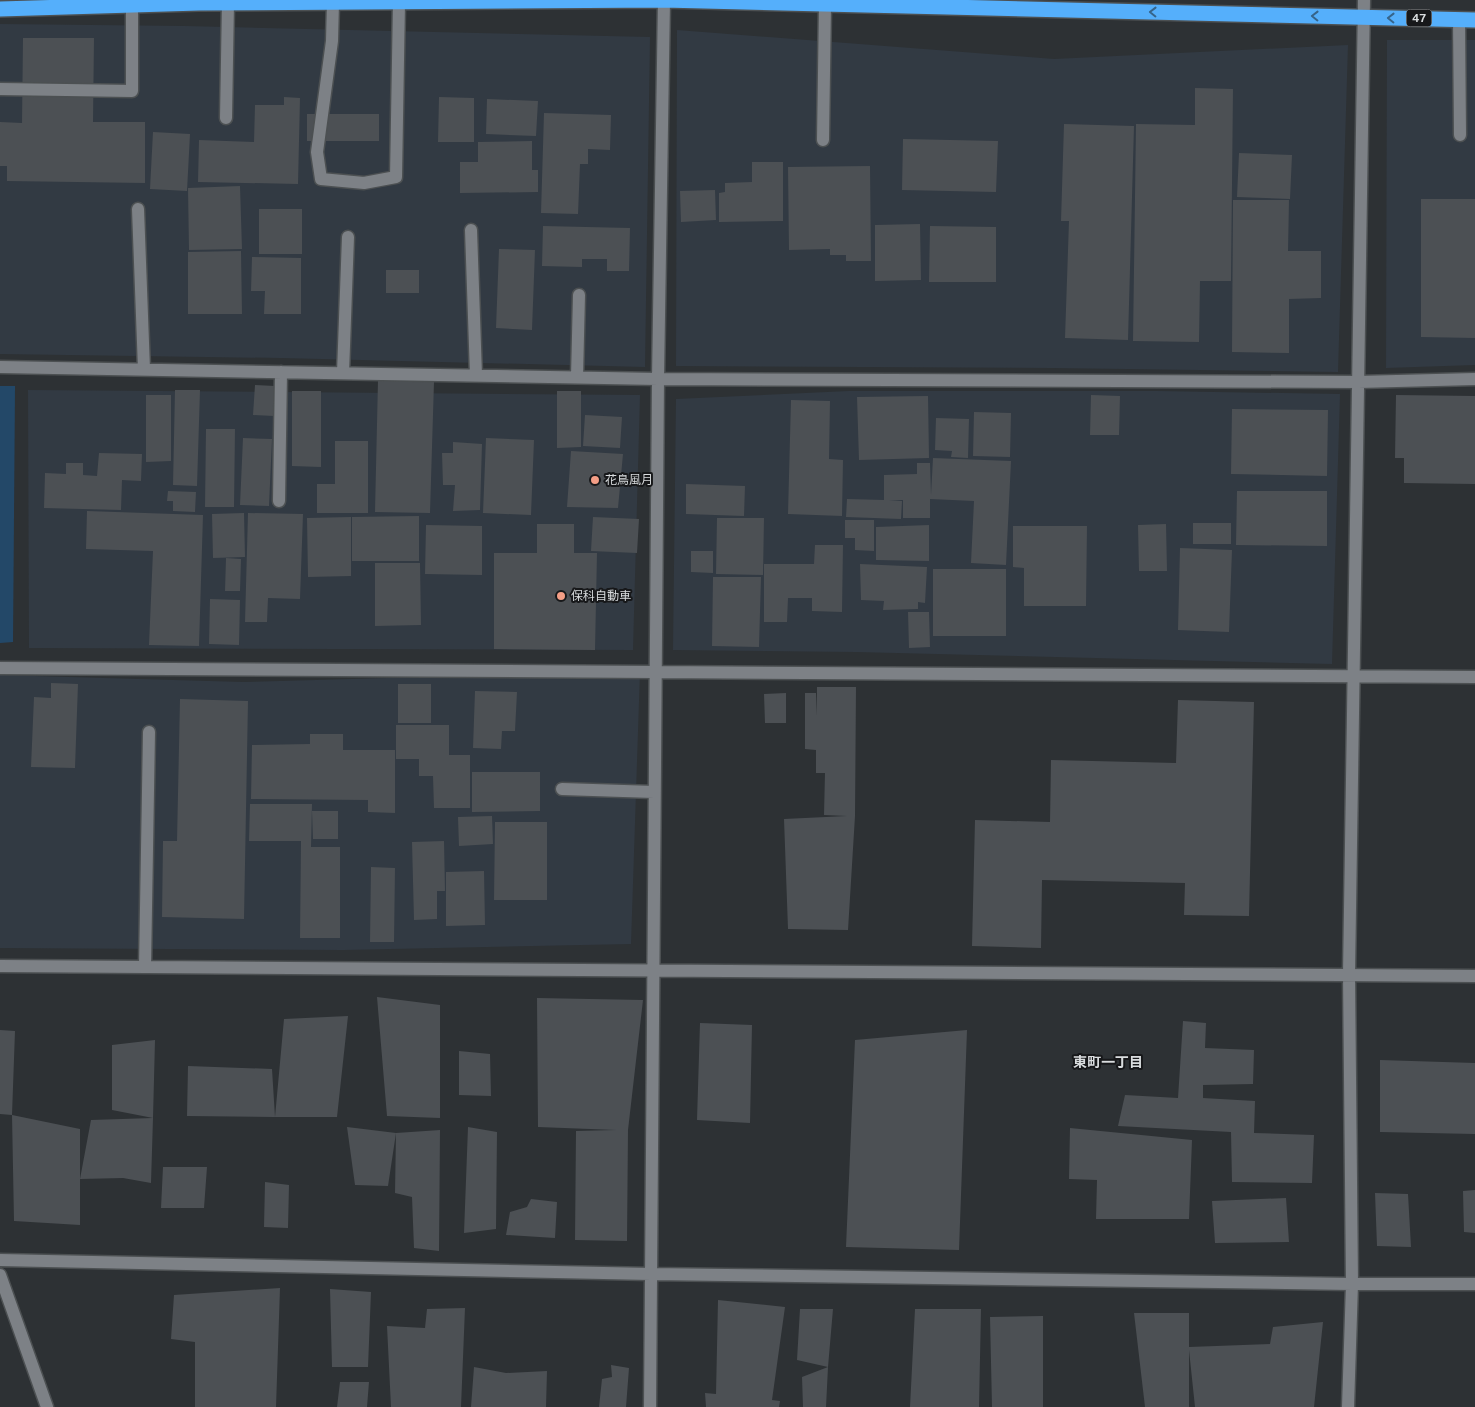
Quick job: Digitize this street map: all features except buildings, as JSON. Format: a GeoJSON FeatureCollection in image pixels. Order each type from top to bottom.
{"type":"FeatureCollection","features":[{"type":"Feature","properties":{"kind":"highway","name":"47"},"geometry":{"type":"LineString","coordinates":[[0,9],[228,2],[664,0],[1475,20]]}},
{"type":"Feature","properties":{"kind":"street"},"geometry":{"type":"LineString","coordinates":[[650,1407],[658,379],[664,0]]}},
{"type":"Feature","properties":{"kind":"street"},"geometry":{"type":"LineString","coordinates":[[1348,1407],[1352,1284],[1349,974],[1364,0]]}},
{"type":"Feature","properties":{"kind":"street"},"geometry":{"type":"LineString","coordinates":[[226,118],[228,2]]}},
{"type":"Feature","properties":{"kind":"street"},"geometry":{"type":"LineString","coordinates":[[333,2],[332,41],[317,152],[321,179],[364,183],[396,177],[399,2]]}},
{"type":"Feature","properties":{"kind":"street"},"geometry":{"type":"LineString","coordinates":[[0,89],[132,91],[132,4]]}},
{"type":"Feature","properties":{"kind":"street"},"geometry":{"type":"LineString","coordinates":[[823,140],[825,4]]}},
{"type":"Feature","properties":{"kind":"street"},"geometry":{"type":"LineString","coordinates":[[1460,19],[1460,135]]}},
{"type":"Feature","properties":{"kind":"street"},"geometry":{"type":"LineString","coordinates":[[138,209],[144,369]]}},
{"type":"Feature","properties":{"kind":"street"},"geometry":{"type":"LineString","coordinates":[[472,230],[476,375]]}},
{"type":"Feature","properties":{"kind":"street"},"geometry":{"type":"LineString","coordinates":[[343,373],[348,237]]}},
{"type":"Feature","properties":{"kind":"street"},"geometry":{"type":"LineString","coordinates":[[577,377],[579,295]]}},
{"type":"Feature","properties":{"kind":"street"},"geometry":{"type":"LineString","coordinates":[[0,367],[658,379],[1358,382],[1475,378]]}},
{"type":"Feature","properties":{"kind":"street"},"geometry":{"type":"LineString","coordinates":[[279,501],[280,372]]}},
{"type":"Feature","properties":{"kind":"street"},"geometry":{"type":"LineString","coordinates":[[0,668],[1475,677]]}},
{"type":"Feature","properties":{"kind":"street"},"geometry":{"type":"LineString","coordinates":[[145,967],[149,732]]}},
{"type":"Feature","properties":{"kind":"street"},"geometry":{"type":"LineString","coordinates":[[562,789],[654,792]]}},
{"type":"Feature","properties":{"kind":"street"},"geometry":{"type":"LineString","coordinates":[[0,966],[1475,976]]}},
{"type":"Feature","properties":{"kind":"street"},"geometry":{"type":"LineString","coordinates":[[0,1260],[651,1274],[1475,1284]]}},
{"type":"Feature","properties":{"kind":"street"},"geometry":{"type":"LineString","coordinates":[[0,1275],[47,1407]]}},
{"type":"Feature","properties":{"kind":"shaded area"},"geometry":{"type":"Polygon","coordinates":[[[0,24],[185,26],[650,37],[645,367],[281,358],[0,354],[0,24]]]}},
{"type":"Feature","properties":{"kind":"shaded area"},"geometry":{"type":"Polygon","coordinates":[[[677,30],[1054,59],[1348,45],[1338,372],[676,366],[677,30]]]}},
{"type":"Feature","properties":{"kind":"shaded area"},"geometry":{"type":"Polygon","coordinates":[[[1387,40],[1475,40],[1475,365],[1386,368],[1387,40]]]}},
{"type":"Feature","properties":{"kind":"shaded area"},"geometry":{"type":"Polygon","coordinates":[[[0,386],[15,386],[13,642],[0,643],[0,386]]]}},
{"type":"Feature","properties":{"kind":"shaded area"},"geometry":{"type":"Polygon","coordinates":[[[28,390],[640,395],[633,650],[29,648],[28,390]]]}},
{"type":"Feature","properties":{"kind":"shaded area"},"geometry":{"type":"Polygon","coordinates":[[[849,391],[1158,391],[1340,394],[1332,664],[856,652],[673,650],[676,399],[849,391]]]}},
{"type":"Feature","properties":{"kind":"shaded area"},"geometry":{"type":"Polygon","coordinates":[[[640,671],[631,944],[343,950],[0,948],[0,675],[243,682],[640,671]]]}},
{"type":"Feature","properties":{"kind":"place","name":"花鳥風月"},"geometry":{"type":"Point","coordinates":[595,480]}},
{"type":"Feature","properties":{"kind":"place","name":"保科自動車"},"geometry":{"type":"Point","coordinates":[561,596]}},
{"type":"Feature","properties":{"kind":"district","name":"東町一丁目"},"geometry":{"type":"Point","coordinates":[1108,1062]}}]}
